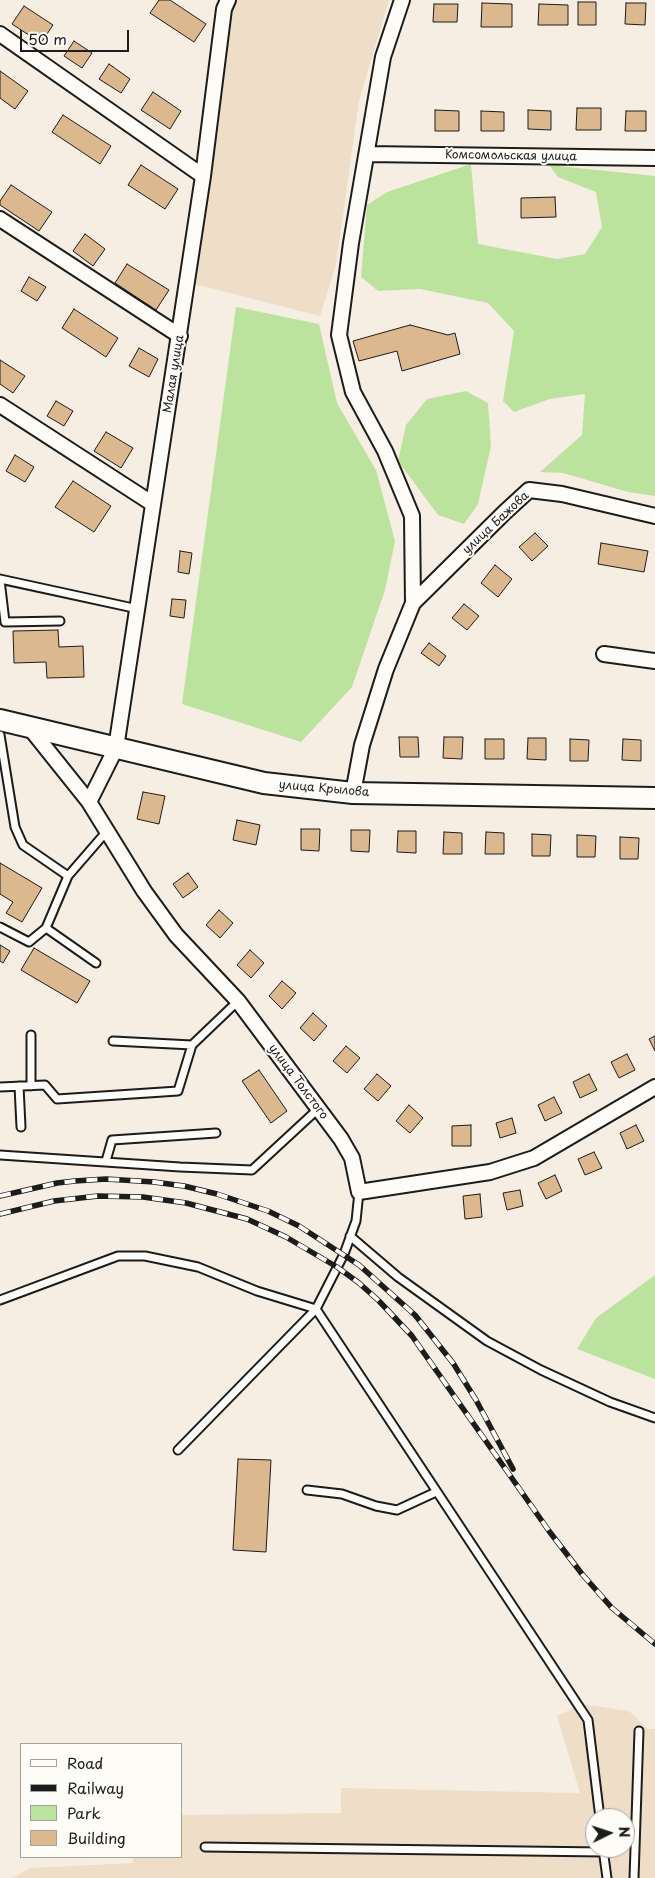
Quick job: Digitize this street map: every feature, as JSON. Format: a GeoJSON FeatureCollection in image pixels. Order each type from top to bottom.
{"type":"FeatureCollection","features":[{"type":"Feature","properties":{"kind":"main road","name":"улица Крылова"},"geometry":{"type":"LineString","coordinates":[[0,720],[264,783],[353,793],[655,798]]}},
{"type":"Feature","properties":{"kind":"street"},"geometry":{"type":"LineString","coordinates":[[212,0],[226,4]]}},
{"type":"Feature","properties":{"kind":"street"},"geometry":{"type":"LineString","coordinates":[[353,793],[362,745],[386,669],[413,603],[412,516],[385,452],[353,392],[339,335],[351,243],[383,57],[402,0]]}},
{"type":"Feature","properties":{"kind":"street","name":"Малая улица"},"geometry":{"type":"LineString","coordinates":[[89,802],[116,748],[180,336],[226,4]]}},
{"type":"Feature","properties":{"kind":"street"},"geometry":{"type":"LineString","coordinates":[[0,34],[203,176]]}},
{"type":"Feature","properties":{"kind":"street","name":"Комсомольская улица"},"geometry":{"type":"LineString","coordinates":[[367,154],[655,158]]}},
{"type":"Feature","properties":{"kind":"street"},"geometry":{"type":"LineString","coordinates":[[0,219],[180,336]]}},
{"type":"Feature","properties":{"kind":"street"},"geometry":{"type":"LineString","coordinates":[[0,405],[153,504]]}},
{"type":"Feature","properties":{"kind":"street","name":"улица Бажова"},"geometry":{"type":"LineString","coordinates":[[413,603],[529,490],[562,494],[655,516]]}},
{"type":"Feature","properties":{"kind":"street"},"geometry":{"type":"LineString","coordinates":[[604,654],[655,661]]}},
{"type":"Feature","properties":{"kind":"street","name":"улица Толстого"},"geometry":{"type":"LineString","coordinates":[[29,727],[89,802],[144,891],[176,935],[238,1000],[341,1139],[352,1158],[359,1192]]}},
{"type":"Feature","properties":{"kind":"street"},"geometry":{"type":"LineString","coordinates":[[359,1192],[420,1184],[490,1172],[513,1166],[556,1147],[655,1087]]}},
{"type":"Feature","properties":{"kind":"lane"},"geometry":{"type":"LineString","coordinates":[[60,621],[5,622],[0,580],[138,609]]}},
{"type":"Feature","properties":{"kind":"lane"},"geometry":{"type":"LineString","coordinates":[[0,735],[15,827],[23,845],[68,876]]}},
{"type":"Feature","properties":{"kind":"lane"},"geometry":{"type":"LineString","coordinates":[[0,927],[29,942],[46,928],[68,876],[107,831]]}},
{"type":"Feature","properties":{"kind":"lane"},"geometry":{"type":"LineString","coordinates":[[46,928],[96,963]]}},
{"type":"Feature","properties":{"kind":"lane"},"geometry":{"type":"LineString","coordinates":[[0,1087],[45,1085],[57,1099],[178,1091],[192,1045],[238,1000]]}},
{"type":"Feature","properties":{"kind":"lane"},"geometry":{"type":"LineString","coordinates":[[31,1036],[31,1086]]}},
{"type":"Feature","properties":{"kind":"lane"},"geometry":{"type":"LineString","coordinates":[[113,1041],[192,1045]]}},
{"type":"Feature","properties":{"kind":"lane"},"geometry":{"type":"LineString","coordinates":[[19,1086],[20,1127]]}},
{"type":"Feature","properties":{"kind":"lane"},"geometry":{"type":"LineString","coordinates":[[0,1155],[252,1170],[318,1109]]}},
{"type":"Feature","properties":{"kind":"lane"},"geometry":{"type":"LineString","coordinates":[[106,1161],[112,1140],[216,1133]]}},
{"type":"Feature","properties":{"kind":"lane"},"geometry":{"type":"LineString","coordinates":[[178,1450],[316,1309],[344,1254],[356,1221],[359,1192]]}},
{"type":"Feature","properties":{"kind":"lane"},"geometry":{"type":"LineString","coordinates":[[350,1236],[398,1278],[486,1341],[541,1370],[610,1402],[655,1418]]}},
{"type":"Feature","properties":{"kind":"lane"},"geometry":{"type":"LineString","coordinates":[[0,1300],[118,1256],[145,1256],[198,1267],[257,1291],[316,1309],[588,1720],[599,1808]]}},
{"type":"Feature","properties":{"kind":"lane"},"geometry":{"type":"LineString","coordinates":[[307,1490],[342,1494],[376,1506],[397,1510],[436,1492]]}},
{"type":"Feature","properties":{"kind":"lane"},"geometry":{"type":"LineString","coordinates":[[634,1878],[639,1731]]}},
{"type":"Feature","properties":{"kind":"lane"},"geometry":{"type":"LineString","coordinates":[[205,1848],[585,1850]]}},
{"type":"Feature","properties":{"kind":"lane"},"geometry":{"type":"LineString","coordinates":[[605,1858],[607,1878]]}},
{"type":"Feature","properties":{"kind":"shaded area"},"geometry":{"type":"Polygon","coordinates":[[[234,0],[389,0],[359,101],[336,265],[320,316],[194,284],[234,0]]]}},
{"type":"Feature","properties":{"kind":"shaded area"},"geometry":{"type":"Polygon","coordinates":[[[582,1704],[629,1711],[648,1729],[655,1729],[655,1878],[12,1878],[30,1868],[133,1863],[133,1858],[182,1858],[182,1815],[341,1813],[341,1788],[580,1793],[557,1716],[582,1704]]]}},
{"type":"Feature","properties":{"kind":"green space"},"geometry":{"type":"Polygon","coordinates":[[[471,164],[478,244],[557,259],[585,254],[602,227],[596,192],[558,177],[549,165],[655,176],[655,496],[628,492],[563,473],[540,472],[582,435],[585,394],[550,399],[514,412],[503,401],[514,331],[488,303],[420,289],[378,291],[361,277],[367,205],[387,192],[471,164]]]}},
{"type":"Feature","properties":{"kind":"green space"},"geometry":{"type":"Polygon","coordinates":[[[236,307],[319,324],[337,403],[376,470],[395,541],[385,590],[352,687],[301,742],[182,704],[236,307]]]}},
{"type":"Feature","properties":{"kind":"green space"},"geometry":{"type":"Polygon","coordinates":[[[466,391],[488,403],[491,446],[478,504],[464,524],[438,515],[398,461],[406,425],[427,399],[466,391]]]}},
{"type":"Feature","properties":{"kind":"green space"},"geometry":{"type":"Polygon","coordinates":[[[655,1275],[655,1379],[577,1349],[596,1318],[655,1275]]]}},
{"type":"Feature","properties":{"kind":"building"},"geometry":{"type":"Polygon","coordinates":[[[159,0],[170,0],[206,24],[194,42],[150,13],[159,0]]]}},
{"type":"Feature","properties":{"kind":"building"},"geometry":{"type":"Polygon","coordinates":[[[578,2],[596,2],[596,25],[578,25],[578,2]]]}},
{"type":"Feature","properties":{"kind":"building"},"geometry":{"type":"Polygon","coordinates":[[[482,3],[512,4],[512,27],[481,27],[482,3]]]}},
{"type":"Feature","properties":{"kind":"building"},"geometry":{"type":"Polygon","coordinates":[[[626,3],[646,3],[645,25],[625,24],[626,3]]]}},
{"type":"Feature","properties":{"kind":"building"},"geometry":{"type":"Polygon","coordinates":[[[434,4],[458,4],[457,22],[433,22],[434,4]]]}},
{"type":"Feature","properties":{"kind":"building"},"geometry":{"type":"Polygon","coordinates":[[[539,4],[568,5],[568,25],[538,25],[539,4]]]}},
{"type":"Feature","properties":{"kind":"building"},"geometry":{"type":"Polygon","coordinates":[[[24,6],[53,25],[41,43],[12,24],[24,6]]]}},
{"type":"Feature","properties":{"kind":"building"},"geometry":{"type":"Polygon","coordinates":[[[74,41],[92,53],[82,68],[64,56],[74,41]]]}},
{"type":"Feature","properties":{"kind":"building"},"geometry":{"type":"Polygon","coordinates":[[[109,64],[130,79],[121,93],[99,79],[109,64]]]}},
{"type":"Feature","properties":{"kind":"building"},"geometry":{"type":"Polygon","coordinates":[[[0,71],[28,91],[15,109],[0,98],[0,71]]]}},
{"type":"Feature","properties":{"kind":"building"},"geometry":{"type":"Polygon","coordinates":[[[153,92],[181,111],[170,129],[141,110],[153,92]]]}},
{"type":"Feature","properties":{"kind":"building"},"geometry":{"type":"Polygon","coordinates":[[[577,108],[601,108],[601,130],[576,130],[577,108]]]}},
{"type":"Feature","properties":{"kind":"building"},"geometry":{"type":"Polygon","coordinates":[[[435,110],[459,111],[459,131],[435,131],[435,110]]]}},
{"type":"Feature","properties":{"kind":"building"},"geometry":{"type":"Polygon","coordinates":[[[528,110],[551,111],[551,130],[528,129],[528,110]]]}},
{"type":"Feature","properties":{"kind":"building"},"geometry":{"type":"Polygon","coordinates":[[[481,111],[504,112],[504,131],[481,131],[481,111]]]}},
{"type":"Feature","properties":{"kind":"building"},"geometry":{"type":"Polygon","coordinates":[[[626,111],[646,111],[646,131],[625,131],[626,111]]]}},
{"type":"Feature","properties":{"kind":"building"},"geometry":{"type":"Polygon","coordinates":[[[63,115],[111,146],[100,164],[52,132],[63,115]]]}},
{"type":"Feature","properties":{"kind":"building"},"geometry":{"type":"Polygon","coordinates":[[[141,165],[178,189],[165,209],[128,185],[141,165]]]}},
{"type":"Feature","properties":{"kind":"building"},"geometry":{"type":"Polygon","coordinates":[[[11,185],[52,212],[39,231],[0,205],[0,201],[11,185]]]}},
{"type":"Feature","properties":{"kind":"building"},"geometry":{"type":"Polygon","coordinates":[[[555,197],[556,217],[521,218],[521,198],[555,197]]]}},
{"type":"Feature","properties":{"kind":"building"},"geometry":{"type":"Polygon","coordinates":[[[85,234],[105,249],[93,266],[73,251],[85,234]]]}},
{"type":"Feature","properties":{"kind":"building"},"geometry":{"type":"Polygon","coordinates":[[[127,264],[169,290],[156,310],[115,283],[127,264]]]}},
{"type":"Feature","properties":{"kind":"building"},"geometry":{"type":"Polygon","coordinates":[[[29,277],[46,287],[37,301],[21,291],[29,277]]]}},
{"type":"Feature","properties":{"kind":"building"},"geometry":{"type":"Polygon","coordinates":[[[74,309],[118,338],[106,357],[62,328],[74,309]]]}},
{"type":"Feature","properties":{"kind":"building"},"geometry":{"type":"Polygon","coordinates":[[[410,325],[448,335],[455,333],[460,354],[402,371],[397,351],[359,361],[353,341],[410,325]]]}},
{"type":"Feature","properties":{"kind":"building"},"geometry":{"type":"Polygon","coordinates":[[[139,348],[158,359],[149,377],[129,366],[139,348]]]}},
{"type":"Feature","properties":{"kind":"building"},"geometry":{"type":"Polygon","coordinates":[[[0,360],[25,376],[13,393],[0,384],[0,360]]]}},
{"type":"Feature","properties":{"kind":"building"},"geometry":{"type":"Polygon","coordinates":[[[56,401],[73,411],[64,426],[47,416],[56,401]]]}},
{"type":"Feature","properties":{"kind":"building"},"geometry":{"type":"Polygon","coordinates":[[[106,432],[133,448],[121,468],[94,451],[106,432]]]}},
{"type":"Feature","properties":{"kind":"building"},"geometry":{"type":"Polygon","coordinates":[[[15,455],[34,467],[25,482],[6,471],[15,455]]]}},
{"type":"Feature","properties":{"kind":"building"},"geometry":{"type":"Polygon","coordinates":[[[73,481],[111,506],[94,532],[55,507],[73,481]]]}},
{"type":"Feature","properties":{"kind":"building"},"geometry":{"type":"Polygon","coordinates":[[[535,533],[548,546],[532,561],[519,547],[535,533]]]}},
{"type":"Feature","properties":{"kind":"building"},"geometry":{"type":"Polygon","coordinates":[[[601,543],[648,551],[644,572],[598,564],[601,543]]]}},
{"type":"Feature","properties":{"kind":"building"},"geometry":{"type":"Polygon","coordinates":[[[180,551],[192,553],[189,574],[178,572],[180,551]]]}},
{"type":"Feature","properties":{"kind":"building"},"geometry":{"type":"Polygon","coordinates":[[[495,565],[512,579],[498,597],[481,583],[495,565]]]}},
{"type":"Feature","properties":{"kind":"building"},"geometry":{"type":"Polygon","coordinates":[[[172,599],[186,600],[184,618],[170,616],[172,599]]]}},
{"type":"Feature","properties":{"kind":"building"},"geometry":{"type":"Polygon","coordinates":[[[464,604],[479,616],[467,630],[452,618],[464,604]]]}},
{"type":"Feature","properties":{"kind":"building"},"geometry":{"type":"Polygon","coordinates":[[[58,630],[59,647],[83,646],[84,677],[47,678],[46,662],[14,663],[13,631],[58,630]]]}},
{"type":"Feature","properties":{"kind":"building"},"geometry":{"type":"Polygon","coordinates":[[[429,643],[446,656],[439,666],[421,653],[429,643]]]}},
{"type":"Feature","properties":{"kind":"building"},"geometry":{"type":"Polygon","coordinates":[[[399,737],[418,737],[419,757],[400,757],[399,737]]]}},
{"type":"Feature","properties":{"kind":"building"},"geometry":{"type":"Polygon","coordinates":[[[444,737],[463,737],[462,759],[443,758],[444,737]]]}},
{"type":"Feature","properties":{"kind":"building"},"geometry":{"type":"Polygon","coordinates":[[[528,738],[546,738],[546,760],[527,759],[528,738]]]}},
{"type":"Feature","properties":{"kind":"building"},"geometry":{"type":"Polygon","coordinates":[[[485,739],[504,739],[504,759],[485,759],[485,739]]]}},
{"type":"Feature","properties":{"kind":"building"},"geometry":{"type":"Polygon","coordinates":[[[570,739],[589,740],[588,761],[570,761],[570,739]]]}},
{"type":"Feature","properties":{"kind":"building"},"geometry":{"type":"Polygon","coordinates":[[[623,739],[641,740],[641,761],[622,760],[623,739]]]}},
{"type":"Feature","properties":{"kind":"building"},"geometry":{"type":"Polygon","coordinates":[[[143,792],[165,796],[159,824],[137,819],[143,792]]]}},
{"type":"Feature","properties":{"kind":"building"},"geometry":{"type":"Polygon","coordinates":[[[237,820],[260,825],[256,845],[233,840],[237,820]]]}},
{"type":"Feature","properties":{"kind":"building"},"geometry":{"type":"Polygon","coordinates":[[[301,829],[320,829],[319,851],[301,850],[301,829]]]}},
{"type":"Feature","properties":{"kind":"building"},"geometry":{"type":"Polygon","coordinates":[[[351,830],[370,830],[369,852],[351,851],[351,830]]]}},
{"type":"Feature","properties":{"kind":"building"},"geometry":{"type":"Polygon","coordinates":[[[398,831],[416,831],[416,853],[397,852],[398,831]]]}},
{"type":"Feature","properties":{"kind":"building"},"geometry":{"type":"Polygon","coordinates":[[[444,832],[462,833],[462,854],[443,854],[444,832]]]}},
{"type":"Feature","properties":{"kind":"building"},"geometry":{"type":"Polygon","coordinates":[[[486,832],[504,833],[504,854],[485,854],[486,832]]]}},
{"type":"Feature","properties":{"kind":"building"},"geometry":{"type":"Polygon","coordinates":[[[532,834],[551,835],[550,856],[532,856],[532,834]]]}},
{"type":"Feature","properties":{"kind":"building"},"geometry":{"type":"Polygon","coordinates":[[[577,835],[596,836],[595,857],[577,857],[577,835]]]}},
{"type":"Feature","properties":{"kind":"building"},"geometry":{"type":"Polygon","coordinates":[[[620,837],[639,838],[638,859],[620,859],[620,837]]]}},
{"type":"Feature","properties":{"kind":"building"},"geometry":{"type":"Polygon","coordinates":[[[0,863],[42,888],[22,922],[6,913],[13,902],[0,894],[0,863]]]}},
{"type":"Feature","properties":{"kind":"building"},"geometry":{"type":"Polygon","coordinates":[[[188,873],[198,887],[183,898],[173,884],[188,873]]]}},
{"type":"Feature","properties":{"kind":"building"},"geometry":{"type":"Polygon","coordinates":[[[219,910],[233,923],[220,938],[206,925],[219,910]]]}},
{"type":"Feature","properties":{"kind":"building"},"geometry":{"type":"Polygon","coordinates":[[[0,945],[10,951],[3,963],[0,961],[0,945]]]}},
{"type":"Feature","properties":{"kind":"building"},"geometry":{"type":"Polygon","coordinates":[[[34,948],[90,981],[77,1003],[21,970],[34,948]]]}},
{"type":"Feature","properties":{"kind":"building"},"geometry":{"type":"Polygon","coordinates":[[[250,950],[264,963],[251,978],[237,965],[250,950]]]}},
{"type":"Feature","properties":{"kind":"building"},"geometry":{"type":"Polygon","coordinates":[[[282,981],[296,993],[282,1009],[269,996],[282,981]]]}},
{"type":"Feature","properties":{"kind":"building"},"geometry":{"type":"Polygon","coordinates":[[[313,1013],[327,1026],[314,1041],[300,1028],[313,1013]]]}},
{"type":"Feature","properties":{"kind":"building"},"geometry":{"type":"Polygon","coordinates":[[[655,1036],[655,1051],[649,1039],[655,1036]]]}},
{"type":"Feature","properties":{"kind":"building"},"geometry":{"type":"Polygon","coordinates":[[[346,1046],[360,1058],[347,1073],[333,1061],[346,1046]]]}},
{"type":"Feature","properties":{"kind":"building"},"geometry":{"type":"Polygon","coordinates":[[[627,1054],[635,1070],[619,1078],[611,1062],[627,1054]]]}},
{"type":"Feature","properties":{"kind":"building"},"geometry":{"type":"Polygon","coordinates":[[[259,1070],[287,1111],[271,1123],[242,1081],[259,1070]]]}},
{"type":"Feature","properties":{"kind":"building"},"geometry":{"type":"Polygon","coordinates":[[[377,1074],[391,1086],[378,1101],[364,1089],[377,1074]]]}},
{"type":"Feature","properties":{"kind":"building"},"geometry":{"type":"Polygon","coordinates":[[[589,1074],[597,1090],[580,1098],[573,1082],[589,1074]]]}},
{"type":"Feature","properties":{"kind":"building"},"geometry":{"type":"Polygon","coordinates":[[[554,1097],[562,1113],[545,1121],[538,1105],[554,1097]]]}},
{"type":"Feature","properties":{"kind":"building"},"geometry":{"type":"Polygon","coordinates":[[[409,1105],[423,1118],[410,1133],[396,1121],[409,1105]]]}},
{"type":"Feature","properties":{"kind":"building"},"geometry":{"type":"Polygon","coordinates":[[[512,1118],[516,1133],[500,1138],[496,1123],[512,1118]]]}},
{"type":"Feature","properties":{"kind":"building"},"geometry":{"type":"Polygon","coordinates":[[[471,1125],[471,1146],[452,1146],[452,1126],[471,1125]]]}},
{"type":"Feature","properties":{"kind":"building"},"geometry":{"type":"Polygon","coordinates":[[[636,1125],[644,1141],[627,1149],[620,1133],[636,1125]]]}},
{"type":"Feature","properties":{"kind":"building"},"geometry":{"type":"Polygon","coordinates":[[[594,1152],[602,1168],[585,1175],[578,1159],[594,1152]]]}},
{"type":"Feature","properties":{"kind":"building"},"geometry":{"type":"Polygon","coordinates":[[[555,1175],[562,1191],[546,1199],[538,1183],[555,1175]]]}},
{"type":"Feature","properties":{"kind":"building"},"geometry":{"type":"Polygon","coordinates":[[[520,1190],[523,1206],[507,1210],[503,1193],[520,1190]]]}},
{"type":"Feature","properties":{"kind":"building"},"geometry":{"type":"Polygon","coordinates":[[[480,1194],[482,1217],[465,1219],[463,1196],[480,1194]]]}},
{"type":"Feature","properties":{"kind":"building"},"geometry":{"type":"Polygon","coordinates":[[[238,1459],[271,1460],[266,1552],[233,1550],[238,1459]]]}},
{"type":"Feature","properties":{"kind":"railway"},"geometry":{"type":"LineString","coordinates":[[0,1196],[57,1183],[75,1181],[106,1179],[154,1182],[184,1186],[217,1194],[268,1211],[299,1226],[359,1265],[415,1315],[453,1363],[476,1400],[513,1469]]}},
{"type":"Feature","properties":{"kind":"railway"},"geometry":{"type":"LineString","coordinates":[[0,1214],[54,1201],[98,1196],[143,1197],[186,1203],[247,1219],[286,1237],[337,1267],[379,1301],[412,1336],[549,1531],[582,1574],[612,1608],[655,1644]]}}]}
